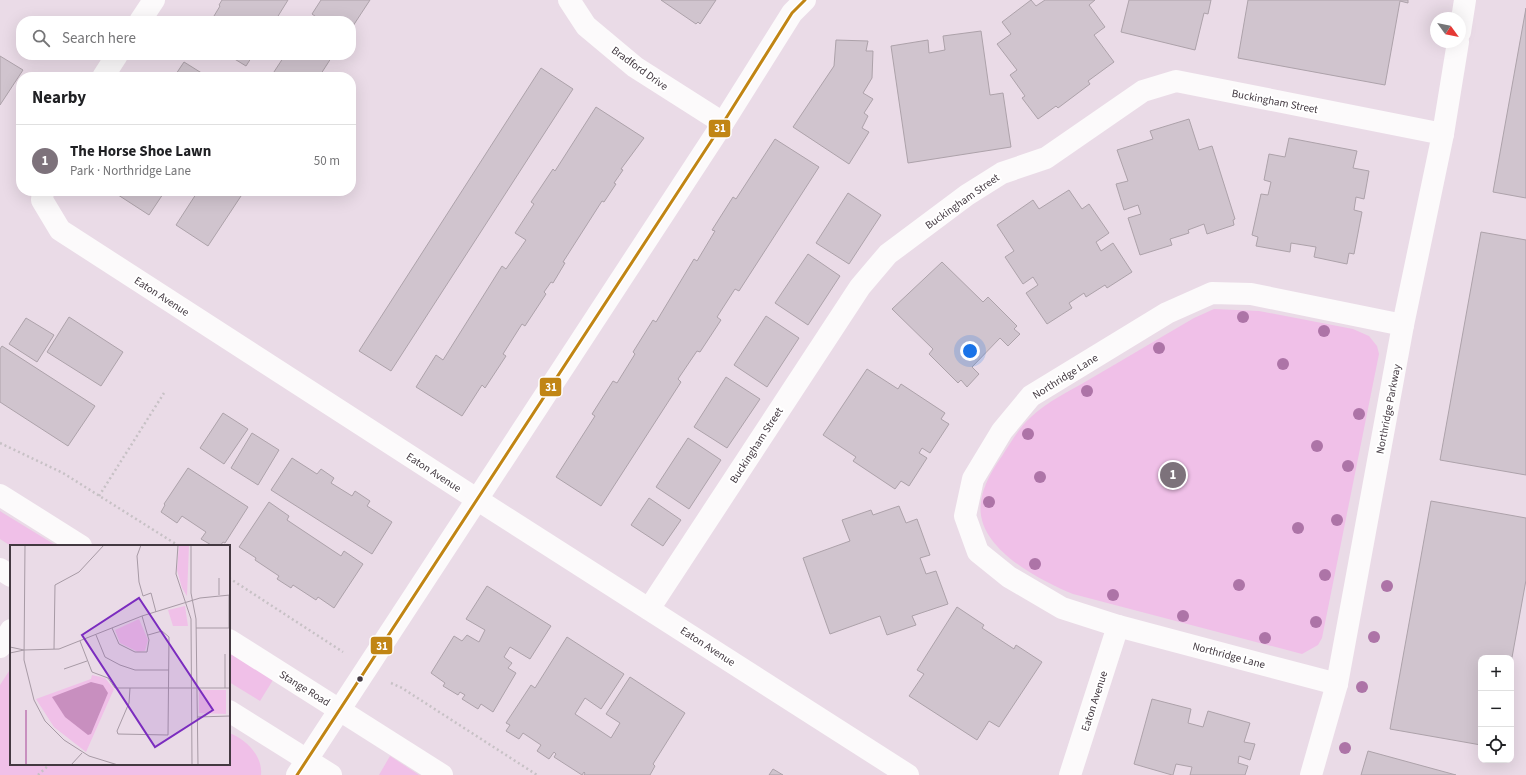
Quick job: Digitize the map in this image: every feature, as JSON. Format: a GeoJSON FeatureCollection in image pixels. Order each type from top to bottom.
{"type":"FeatureCollection","features":[{"type":"Feature","properties":{"kind":"street"},"geometry":{"type":"LineString","coordinates":[[143,16],[154,0]]}},
{"type":"Feature","properties":{"kind":"street","name":"Bradford Drive"},"geometry":{"type":"LineString","coordinates":[[569,0],[586,26],[635,67],[723,123]]}},
{"type":"Feature","properties":{"kind":"street"},"geometry":{"type":"LineString","coordinates":[[302,767],[478,500],[723,123],[792,13],[805,0]]}},
{"type":"Feature","properties":{"kind":"street"},"geometry":{"type":"LineString","coordinates":[[1463,12],[1465,0]]}},
{"type":"Feature","properties":{"kind":"street","name":"Northridge Parkway"},"geometry":{"type":"LineString","coordinates":[[1311,775],[1337,684],[1404,325],[1443,134],[1457,48]]}},
{"type":"Feature","properties":{"kind":"street"},"geometry":{"type":"LineString","coordinates":[[105,72],[114,60]]}},
{"type":"Feature","properties":{"kind":"street","name":"Buckingham Street"},"geometry":{"type":"LineString","coordinates":[[649,609],[860,286],[888,254],[967,195],[1002,173],[1046,158],[1143,91],[1176,81],[1443,134]]}},
{"type":"Feature","properties":{"kind":"street","name":"Eaton Avenue"},"geometry":{"type":"LineString","coordinates":[[43,196],[42,200],[60,230],[908,775]]}},
{"type":"Feature","properties":{"kind":"street","name":"Northridge Lane"},"geometry":{"type":"LineString","coordinates":[[1337,684],[1118,626],[1062,608],[1009,576],[978,552],[965,516],[973,479],[1002,431],[1031,396],[1167,313],[1212,293],[1251,294],[1404,325]]}},
{"type":"Feature","properties":{"kind":"street"},"geometry":{"type":"LineString","coordinates":[[0,495],[79,545]]}},
{"type":"Feature","properties":{"kind":"street"},"geometry":{"type":"LineString","coordinates":[[0,569],[10,575]]}},
{"type":"Feature","properties":{"kind":"street","name":"Eaton Avenue"},"geometry":{"type":"LineString","coordinates":[[1070,775],[1118,626]]}},
{"type":"Feature","properties":{"kind":"street"},"geometry":{"type":"LineString","coordinates":[[0,647],[10,632]]}},
{"type":"Feature","properties":{"kind":"street","name":"Stange Road"},"geometry":{"type":"LineString","coordinates":[[230,641],[442,775]]}},
{"type":"Feature","properties":{"kind":"street"},"geometry":{"type":"LineString","coordinates":[[230,712],[302,767],[331,775]]}},
{"type":"Feature","properties":{"kind":"path"},"geometry":{"type":"LineString","coordinates":[[99,496],[164,393]]}},
{"type":"Feature","properties":{"kind":"path"},"geometry":{"type":"LineString","coordinates":[[0,443],[63,473],[177,545]]}},
{"type":"Feature","properties":{"kind":"path"},"geometry":{"type":"LineString","coordinates":[[230,579],[335,645],[344,653]]}},
{"type":"Feature","properties":{"kind":"path"},"geometry":{"type":"LineString","coordinates":[[388,682],[402,688],[537,775]]}},
{"type":"Feature","properties":{"kind":"path"},"geometry":{"type":"LineString","coordinates":[[38,775],[49,765]]}},
{"type":"Feature","properties":{"kind":"shaded area"},"geometry":{"type":"Polygon","coordinates":[[[1214,309],[1259,311],[1353,329],[1369,336],[1377,346],[1379,354],[1322,638],[1318,645],[1302,654],[1073,594],[1043,580],[1012,560],[998,547],[988,533],[982,518],[982,496],[989,478],[1015,435],[1031,417],[1059,396],[1194,318],[1214,309]]]}},
{"type":"Feature","properties":{"kind":"shaded area"},"geometry":{"type":"Polygon","coordinates":[[[0,511],[55,545],[10,545],[0,539],[0,511]]]}},
{"type":"Feature","properties":{"kind":"shaded area"},"geometry":{"type":"Polygon","coordinates":[[[230,654],[273,680],[260,701],[230,683],[230,654]]]}},
{"type":"Feature","properties":{"kind":"shaded area"},"geometry":{"type":"Polygon","coordinates":[[[10,670],[10,765],[230,765],[230,734],[241,739],[252,749],[259,761],[261,775],[0,775],[0,685],[10,670]]]}},
{"type":"Feature","properties":{"kind":"shaded area"},"geometry":{"type":"Polygon","coordinates":[[[390,756],[419,775],[379,775],[390,756]]]}},
{"type":"Feature","properties":{"kind":"building"},"geometry":{"type":"Polygon","coordinates":[[[222,0],[288,0],[278,16],[214,16],[220,6],[219,5],[222,0]]]}},
{"type":"Feature","properties":{"kind":"building"},"geometry":{"type":"Polygon","coordinates":[[[321,0],[370,0],[356,21],[356,16],[315,16],[312,14],[321,0]]]}},
{"type":"Feature","properties":{"kind":"building"},"geometry":{"type":"Polygon","coordinates":[[[661,0],[716,0],[700,24],[698,22],[696,24],[661,0]]]}},
{"type":"Feature","properties":{"kind":"building"},"geometry":{"type":"Polygon","coordinates":[[[1031,0],[1036,6],[1045,0],[1095,0],[1089,5],[1105,27],[1094,35],[1114,62],[1088,81],[1090,84],[1058,108],[1056,106],[1038,119],[1022,98],[1025,96],[1010,75],[1017,70],[997,44],[1011,34],[1002,22],[1031,0]]]}},
{"type":"Feature","properties":{"kind":"building"},"geometry":{"type":"Polygon","coordinates":[[[1129,0],[1211,0],[1208,14],[1204,13],[1195,50],[1121,32],[1129,0]]]}},
{"type":"Feature","properties":{"kind":"building"},"geometry":{"type":"Polygon","coordinates":[[[1248,0],[1408,0],[1408,3],[1400,1],[1385,85],[1238,58],[1248,0]]]}},
{"type":"Feature","properties":{"kind":"building"},"geometry":{"type":"Polygon","coordinates":[[[1526,8],[1526,198],[1493,192],[1526,8]]]}},
{"type":"Feature","properties":{"kind":"building"},"geometry":{"type":"Polygon","coordinates":[[[981,31],[990,95],[1003,93],[1011,147],[908,163],[891,46],[928,40],[929,53],[945,50],[943,36],[981,31]]]}},
{"type":"Feature","properties":{"kind":"building"},"geometry":{"type":"Polygon","coordinates":[[[836,40],[868,41],[866,51],[873,51],[872,78],[863,93],[873,99],[864,113],[868,116],[862,128],[869,132],[849,164],[793,127],[834,66],[836,40]]]}},
{"type":"Feature","properties":{"kind":"building"},"geometry":{"type":"Polygon","coordinates":[[[0,56],[23,70],[22,72],[16,72],[16,81],[0,105],[0,56]]]}},
{"type":"Feature","properties":{"kind":"building"},"geometry":{"type":"Polygon","coordinates":[[[236,60],[250,60],[246,66],[236,60]]]}},
{"type":"Feature","properties":{"kind":"building"},"geometry":{"type":"Polygon","coordinates":[[[282,60],[330,60],[322,72],[274,72],[282,60]]]}},
{"type":"Feature","properties":{"kind":"building"},"geometry":{"type":"Polygon","coordinates":[[[184,62],[200,72],[177,72],[184,62]]]}},
{"type":"Feature","properties":{"kind":"building"},"geometry":{"type":"Polygon","coordinates":[[[541,68],[573,89],[391,371],[359,351],[541,68]]]}},
{"type":"Feature","properties":{"kind":"building"},"geometry":{"type":"Polygon","coordinates":[[[596,107],[644,138],[621,169],[623,170],[614,183],[616,184],[604,202],[602,201],[563,262],[565,263],[553,283],[551,282],[544,292],[546,294],[525,326],[522,324],[503,354],[506,356],[485,388],[482,385],[462,416],[416,387],[436,355],[443,360],[502,266],[506,269],[526,240],[515,233],[534,204],[531,202],[553,169],[555,171],[596,107]]]}},
{"type":"Feature","properties":{"kind":"building"},"geometry":{"type":"Polygon","coordinates":[[[1189,119],[1199,150],[1212,146],[1235,219],[1233,220],[1234,225],[1207,234],[1204,224],[1188,230],[1189,233],[1170,239],[1172,245],[1140,255],[1128,218],[1141,214],[1138,205],[1124,210],[1116,184],[1128,181],[1117,150],[1153,139],[1150,131],[1189,119]]]}},
{"type":"Feature","properties":{"kind":"building"},"geometry":{"type":"Polygon","coordinates":[[[1289,138],[1357,151],[1353,168],[1369,171],[1364,199],[1356,197],[1354,210],[1362,212],[1354,254],[1349,253],[1347,264],[1314,257],[1316,247],[1291,243],[1290,252],[1256,246],[1258,237],[1252,235],[1261,194],[1268,195],[1271,182],[1264,180],[1269,154],[1285,157],[1289,138]]]}},
{"type":"Feature","properties":{"kind":"building"},"geometry":{"type":"Polygon","coordinates":[[[775,139],[819,167],[739,291],[735,289],[717,317],[721,320],[700,352],[697,351],[678,379],[681,382],[601,506],[556,477],[595,416],[592,414],[613,381],[617,383],[635,354],[633,352],[653,320],[656,322],[694,259],[697,261],[715,231],[712,230],[733,197],[736,199],[775,139]]]}},
{"type":"Feature","properties":{"kind":"building"},"geometry":{"type":"Polygon","coordinates":[[[1069,190],[1082,209],[1089,204],[1109,233],[1096,242],[1101,251],[1113,243],[1132,272],[1107,288],[1105,285],[1086,297],[1084,293],[1069,303],[1072,308],[1047,324],[1026,293],[1038,285],[1033,277],[1023,284],[1005,257],[1014,251],[997,225],[1033,200],[1039,209],[1069,190]]]}},
{"type":"Feature","properties":{"kind":"building"},"geometry":{"type":"Polygon","coordinates":[[[848,193],[881,215],[849,264],[816,243],[848,193]]]}},
{"type":"Feature","properties":{"kind":"building"},"geometry":{"type":"Polygon","coordinates":[[[120,196],[162,196],[149,215],[120,196]]]}},
{"type":"Feature","properties":{"kind":"building"},"geometry":{"type":"Polygon","coordinates":[[[195,196],[241,196],[208,246],[176,225],[195,196]]]}},
{"type":"Feature","properties":{"kind":"building"},"geometry":{"type":"Polygon","coordinates":[[[1481,232],[1526,240],[1526,475],[1440,460],[1481,232]]]}},
{"type":"Feature","properties":{"kind":"building"},"geometry":{"type":"Polygon","coordinates":[[[808,254],[840,276],[808,325],[775,303],[808,254]]]}},
{"type":"Feature","properties":{"kind":"building"},"geometry":{"type":"Polygon","coordinates":[[[942,262],[983,302],[988,297],[1017,326],[1014,329],[1020,334],[1008,346],[1000,338],[972,367],[979,374],[967,387],[961,380],[958,383],[929,354],[933,349],[892,309],[942,262]]]}},
{"type":"Feature","properties":{"kind":"building"},"geometry":{"type":"Polygon","coordinates":[[[766,316],[799,338],[767,387],[734,365],[766,316]]]}},
{"type":"Feature","properties":{"kind":"building"},"geometry":{"type":"Polygon","coordinates":[[[69,317],[123,352],[101,386],[47,352],[69,317]]]}},
{"type":"Feature","properties":{"kind":"building"},"geometry":{"type":"Polygon","coordinates":[[[26,318],[54,335],[37,362],[9,344],[26,318]]]}},
{"type":"Feature","properties":{"kind":"building"},"geometry":{"type":"Polygon","coordinates":[[[2,346],[95,406],[68,446],[0,402],[0,349],[2,346]]]}},
{"type":"Feature","properties":{"kind":"building"},"geometry":{"type":"Polygon","coordinates":[[[867,369],[898,389],[901,384],[945,413],[941,419],[949,424],[930,453],[922,448],[919,453],[927,458],[909,486],[901,481],[895,489],[853,461],[856,457],[823,435],[867,369]]]}},
{"type":"Feature","properties":{"kind":"building"},"geometry":{"type":"Polygon","coordinates":[[[726,377],[760,399],[727,448],[694,427],[726,377]]]}},
{"type":"Feature","properties":{"kind":"building"},"geometry":{"type":"Polygon","coordinates":[[[223,413],[248,429],[224,464],[200,448],[223,413]]]}},
{"type":"Feature","properties":{"kind":"building"},"geometry":{"type":"Polygon","coordinates":[[[252,433],[279,450],[258,485],[231,468],[252,433]]]}},
{"type":"Feature","properties":{"kind":"building"},"geometry":{"type":"Polygon","coordinates":[[[688,438],[721,460],[689,509],[656,487],[688,438]]]}},
{"type":"Feature","properties":{"kind":"building"},"geometry":{"type":"Polygon","coordinates":[[[292,458],[317,474],[321,469],[334,478],[331,483],[352,496],[355,491],[370,501],[367,506],[392,522],[372,554],[271,490],[292,458]]]}},
{"type":"Feature","properties":{"kind":"building"},"geometry":{"type":"Polygon","coordinates":[[[188,468],[248,507],[225,543],[223,542],[221,545],[211,545],[201,539],[206,532],[182,516],[177,523],[161,512],[165,505],[164,504],[188,468]]]}},
{"type":"Feature","properties":{"kind":"building"},"geometry":{"type":"Polygon","coordinates":[[[649,498],[681,520],[663,546],[631,525],[649,498]]]}},
{"type":"Feature","properties":{"kind":"building"},"geometry":{"type":"Polygon","coordinates":[[[1431,501],[1526,518],[1526,580],[1512,655],[1478,655],[1478,744],[1390,729],[1431,501]]]}},
{"type":"Feature","properties":{"kind":"building"},"geometry":{"type":"Polygon","coordinates":[[[269,502],[289,516],[287,520],[341,556],[344,551],[363,564],[334,608],[318,597],[316,600],[293,585],[291,588],[277,579],[279,576],[239,547],[269,502]]]}},
{"type":"Feature","properties":{"kind":"building"},"geometry":{"type":"Polygon","coordinates":[[[899,506],[906,523],[917,519],[930,555],[920,558],[926,574],[936,571],[948,604],[912,616],[916,625],[887,635],[880,616],[830,634],[803,558],[850,541],[842,520],[871,510],[873,515],[899,506]]]}},
{"type":"Feature","properties":{"kind":"building"},"geometry":{"type":"Polygon","coordinates":[[[487,586],[551,626],[530,659],[510,647],[504,657],[512,663],[508,668],[516,673],[493,712],[481,704],[478,709],[462,699],[465,695],[460,692],[458,695],[443,686],[445,683],[431,673],[454,636],[462,641],[467,635],[479,642],[485,630],[466,619],[487,586]]]}},
{"type":"Feature","properties":{"kind":"building"},"geometry":{"type":"Polygon","coordinates":[[[957,607],[984,625],[982,628],[1014,649],[1016,645],[1042,662],[999,727],[989,721],[977,740],[909,696],[924,674],[917,670],[957,607]]]}},
{"type":"Feature","properties":{"kind":"building"},"geometry":{"type":"Polygon","coordinates":[[[567,637],[624,674],[601,709],[585,698],[575,714],[611,738],[620,723],[606,714],[630,677],[685,713],[653,764],[655,766],[650,775],[584,775],[584,772],[582,775],[554,757],[556,754],[554,752],[549,759],[537,751],[541,745],[523,733],[519,739],[506,731],[510,725],[506,723],[531,685],[535,688],[567,637]]]}},
{"type":"Feature","properties":{"kind":"building"},"geometry":{"type":"Polygon","coordinates":[[[1152,699],[1191,709],[1188,723],[1203,727],[1208,711],[1250,723],[1244,742],[1255,744],[1250,760],[1239,756],[1238,763],[1248,766],[1245,775],[1190,775],[1192,767],[1176,764],[1172,775],[1134,764],[1152,699]]]}},
{"type":"Feature","properties":{"kind":"building"},"geometry":{"type":"Polygon","coordinates":[[[1368,751],[1456,775],[1361,775],[1368,751]]]}},
{"type":"Feature","properties":{"kind":"building"},"geometry":{"type":"Polygon","coordinates":[[[773,769],[783,775],[769,775],[773,769]]]}},
{"type":"Feature","properties":{"kind":"transit line","name":"31"},"geometry":{"type":"LineString","coordinates":[[297,775],[723,123],[792,13],[805,0]]}},
{"type":"Feature","properties":{"kind":"place","name":"The Horse Shoe Lawn"},"geometry":{"type":"Point","coordinates":[1173,475]}}]}
